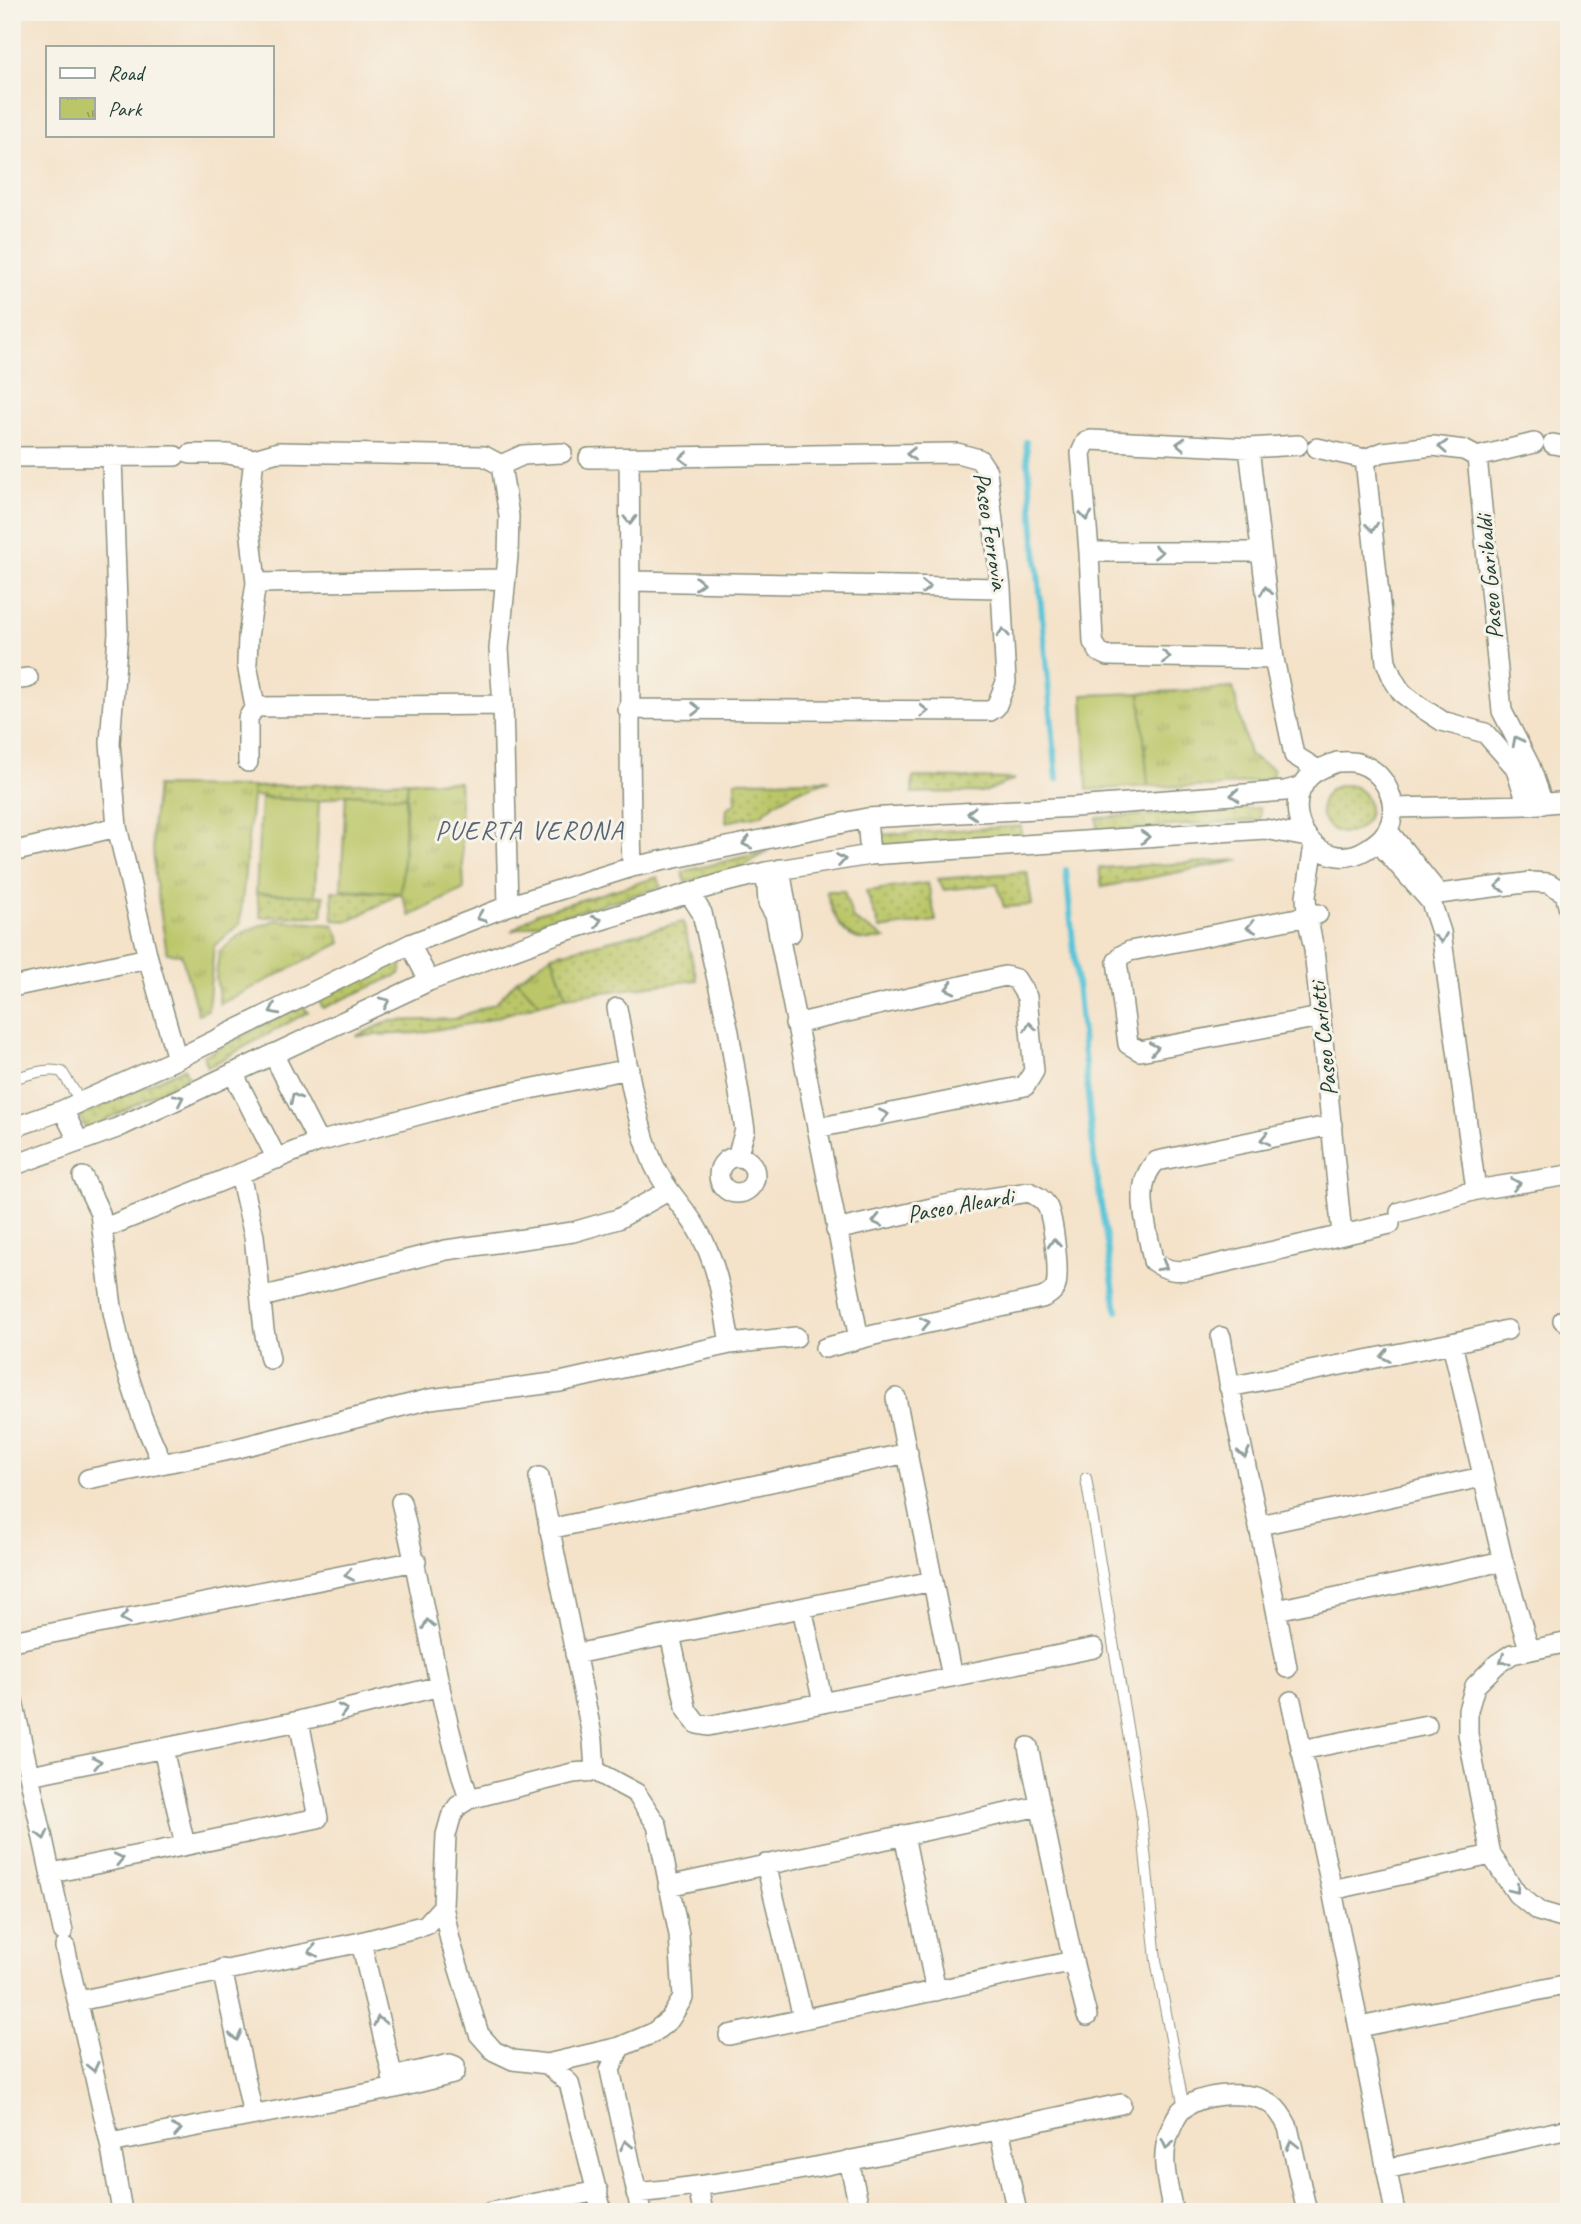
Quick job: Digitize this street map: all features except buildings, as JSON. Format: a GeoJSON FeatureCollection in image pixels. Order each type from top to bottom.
{"type":"FeatureCollection","features":[{"type":"Feature","properties":{"kind":"street"},"geometry":{"type":"LineString","coordinates":[[1274,659],[1103,655],[1093,642],[1081,453],[1086,442],[1091,440],[1249,448],[1308,446],[1365,459],[1383,452],[1433,446],[1464,450],[1478,457],[1552,445]]}},
{"type":"Feature","properties":{"kind":"street"},"geometry":{"type":"LineString","coordinates":[[1249,448],[1274,659],[1294,755],[1318,770]]}},
{"type":"Feature","properties":{"kind":"street"},"geometry":{"type":"LineString","coordinates":[[12,457],[228,454],[254,459],[278,452],[471,455],[484,456],[501,465]]}},
{"type":"Feature","properties":{"kind":"street"},"geometry":{"type":"LineString","coordinates":[[501,465],[523,455],[562,453]]}},
{"type":"Feature","properties":{"kind":"street","name":"Paseo Ferrovia"},"geometry":{"type":"LineString","coordinates":[[589,458],[957,453],[979,459],[987,471],[1001,588],[1006,682],[996,707],[990,711],[628,709]]}},
{"type":"Feature","properties":{"kind":"street"},"geometry":{"type":"LineString","coordinates":[[112,457],[118,633],[110,743],[117,827],[148,958],[177,1059]]}},
{"type":"Feature","properties":{"kind":"street","name":"Paseo Garibaldi"},"geometry":{"type":"LineString","coordinates":[[1478,457],[1502,711],[1530,766],[1535,804]]}},
{"type":"Feature","properties":{"kind":"street"},"geometry":{"type":"LineString","coordinates":[[629,458],[631,582],[628,709],[632,867]]}},
{"type":"Feature","properties":{"kind":"street"},"geometry":{"type":"LineString","coordinates":[[248,762],[248,718],[256,707],[247,664],[256,583],[248,509],[254,459]]}},
{"type":"Feature","properties":{"kind":"street"},"geometry":{"type":"LineString","coordinates":[[1365,459],[1386,662],[1393,679],[1402,693],[1442,721],[1485,733],[1515,767],[1535,804]]}},
{"type":"Feature","properties":{"kind":"street"},"geometry":{"type":"LineString","coordinates":[[501,465],[509,516],[499,649],[508,906]]}},
{"type":"Feature","properties":{"kind":"street"},"geometry":{"type":"LineString","coordinates":[[1089,552],[1261,552]]}},
{"type":"Feature","properties":{"kind":"street"},"geometry":{"type":"LineString","coordinates":[[256,583],[505,579]]}},
{"type":"Feature","properties":{"kind":"street"},"geometry":{"type":"LineString","coordinates":[[631,582],[1001,588]]}},
{"type":"Feature","properties":{"kind":"street"},"geometry":{"type":"LineString","coordinates":[[256,707],[503,705]]}},
{"type":"Feature","properties":{"kind":"street"},"geometry":{"type":"LineString","coordinates":[[1485,733],[1502,711]]}},
{"type":"Feature","properties":{"kind":"street"},"geometry":{"type":"LineString","coordinates":[[12,1166],[117,1128],[429,981],[556,934],[689,893],[773,871],[870,855],[1265,829],[1315,845],[1358,855],[1383,836],[1393,808],[1388,788],[1376,772],[1357,763],[1337,762],[1318,770],[1303,786],[1298,803],[1299,821],[1315,845],[1306,896],[1312,915],[1130,951],[1117,961],[1128,1044],[1140,1051],[1320,1017]]}},
{"type":"Feature","properties":{"kind":"street"},"geometry":{"type":"LineString","coordinates":[[12,1128],[72,1106],[177,1059],[410,944],[508,906],[632,867],[867,818],[1075,807],[1285,791],[1303,786]]}},
{"type":"Feature","properties":{"kind":"street"},"geometry":{"type":"LineString","coordinates":[[1393,808],[1569,802]]}},
{"type":"Feature","properties":{"kind":"street"},"geometry":{"type":"LineString","coordinates":[[867,818],[870,855]]}},
{"type":"Feature","properties":{"kind":"street"},"geometry":{"type":"LineString","coordinates":[[12,852],[117,827]]}},
{"type":"Feature","properties":{"kind":"street"},"geometry":{"type":"LineString","coordinates":[[1383,836],[1435,898],[1476,1190]]}},
{"type":"Feature","properties":{"kind":"street"},"geometry":{"type":"LineString","coordinates":[[773,871],[768,903],[775,915],[802,1023],[866,1337]]}},
{"type":"Feature","properties":{"kind":"street"},"geometry":{"type":"LineString","coordinates":[[1435,898],[1532,882],[1548,883],[1565,893],[1569,910]]}},
{"type":"Feature","properties":{"kind":"street"},"geometry":{"type":"LineString","coordinates":[[689,893],[702,913],[729,1032],[745,1130],[737,1157]]}},
{"type":"Feature","properties":{"kind":"street","name":"Paseo Carlotti"},"geometry":{"type":"LineString","coordinates":[[1312,915],[1342,1235]]}},
{"type":"Feature","properties":{"kind":"street"},"geometry":{"type":"LineString","coordinates":[[410,944],[429,981]]}},
{"type":"Feature","properties":{"kind":"street"},"geometry":{"type":"LineString","coordinates":[[12,987],[148,958]]}},
{"type":"Feature","properties":{"kind":"street"},"geometry":{"type":"LineString","coordinates":[[802,1023],[1005,976],[1016,979],[1027,997],[1034,1071],[1025,1086],[824,1127]]}},
{"type":"Feature","properties":{"kind":"street"},"geometry":{"type":"LineString","coordinates":[[617,1008],[642,1127],[653,1163],[668,1191],[695,1225],[710,1252],[720,1284],[730,1344]]}},
{"type":"Feature","properties":{"kind":"street"},"geometry":{"type":"LineString","coordinates":[[273,1054],[318,1142]]}},
{"type":"Feature","properties":{"kind":"street"},"geometry":{"type":"LineString","coordinates":[[103,1229],[318,1142],[470,1101],[629,1069]]}},
{"type":"Feature","properties":{"kind":"street"},"geometry":{"type":"LineString","coordinates":[[233,1073],[277,1159]]}},
{"type":"Feature","properties":{"kind":"street"},"geometry":{"type":"LineString","coordinates":[[72,1106],[79,1142]]}},
{"type":"Feature","properties":{"kind":"street"},"geometry":{"type":"LineString","coordinates":[[1332,1125],[1157,1161],[1147,1169],[1142,1181],[1153,1261],[1176,1272],[1196,1269],[1342,1235],[1476,1190],[1569,1175]]}},
{"type":"Feature","properties":{"kind":"street"},"geometry":{"type":"LineString","coordinates":[[240,1175],[254,1236],[264,1331],[270,1359]]}},
{"type":"Feature","properties":{"kind":"street"},"geometry":{"type":"LineString","coordinates":[[83,1177],[100,1213],[112,1307],[123,1359],[142,1417],[162,1463]]}},
{"type":"Feature","properties":{"kind":"street"},"geometry":{"type":"LineString","coordinates":[[262,1297],[446,1250],[573,1232],[618,1219],[668,1191]]}},
{"type":"Feature","properties":{"kind":"street","name":"Paseo Aleardi"},"geometry":{"type":"LineString","coordinates":[[825,1348],[1048,1295],[1053,1291],[1057,1280],[1051,1219],[1047,1206],[1030,1192],[945,1205],[842,1229]]}},
{"type":"Feature","properties":{"kind":"street"},"geometry":{"type":"LineString","coordinates":[[1230,1387],[1507,1330]]}},
{"type":"Feature","properties":{"kind":"street"},"geometry":{"type":"LineString","coordinates":[[88,1479],[296,1434],[430,1399],[560,1382],[730,1344],[796,1337]]}},
{"type":"Feature","properties":{"kind":"street"},"geometry":{"type":"LineString","coordinates":[[1222,1337],[1287,1668]]}},
{"type":"Feature","properties":{"kind":"street"},"geometry":{"type":"LineString","coordinates":[[1452,1343],[1503,1562],[1529,1649]]}},
{"type":"Feature","properties":{"kind":"street"},"geometry":{"type":"LineString","coordinates":[[896,1398],[952,1677]]}},
{"type":"Feature","properties":{"kind":"street"},"geometry":{"type":"LineString","coordinates":[[550,1529],[908,1454]]}},
{"type":"Feature","properties":{"kind":"street"},"geometry":{"type":"LineString","coordinates":[[539,1477],[593,1740],[595,1771]]}},
{"type":"Feature","properties":{"kind":"street"},"geometry":{"type":"LineString","coordinates":[[1260,1525],[1482,1477]]}},
{"type":"Feature","properties":{"kind":"street"},"geometry":{"type":"LineString","coordinates":[[401,1502],[416,1561],[459,1769],[469,1799]]}},
{"type":"Feature","properties":{"kind":"street"},"geometry":{"type":"LineString","coordinates":[[12,1641],[416,1561]]}},
{"type":"Feature","properties":{"kind":"street"},"geometry":{"type":"LineString","coordinates":[[1277,1610],[1503,1562]]}},
{"type":"Feature","properties":{"kind":"street"},"geometry":{"type":"LineString","coordinates":[[575,1654],[933,1581]]}},
{"type":"Feature","properties":{"kind":"street"},"geometry":{"type":"LineString","coordinates":[[802,1608],[823,1703]]}},
{"type":"Feature","properties":{"kind":"street"},"geometry":{"type":"LineString","coordinates":[[670,1635],[687,1711],[697,1724],[719,1725],[1094,1648]]}},
{"type":"Feature","properties":{"kind":"street"},"geometry":{"type":"LineString","coordinates":[[1569,1642],[1512,1654],[1475,1686],[1468,1710],[1468,1734],[1491,1855],[1517,1894],[1538,1911],[1569,1920]]}},
{"type":"Feature","properties":{"kind":"street"},"geometry":{"type":"LineString","coordinates":[[30,1775],[299,1721],[440,1686]]}},
{"type":"Feature","properties":{"kind":"street"},"geometry":{"type":"LineString","coordinates":[[12,1696],[110,2143],[122,2211]]}},
{"type":"Feature","properties":{"kind":"street"},"geometry":{"type":"LineString","coordinates":[[1291,1701],[1360,2027],[1395,2212]]}},
{"type":"Feature","properties":{"kind":"street"},"geometry":{"type":"LineString","coordinates":[[52,1873],[318,1818],[299,1721]]}},
{"type":"Feature","properties":{"kind":"street"},"geometry":{"type":"LineString","coordinates":[[1301,1751],[1427,1725]]}},
{"type":"Feature","properties":{"kind":"street"},"geometry":{"type":"LineString","coordinates":[[1028,1747],[1087,2016]]}},
{"type":"Feature","properties":{"kind":"street"},"geometry":{"type":"LineString","coordinates":[[163,1749],[186,1845]]}},
{"type":"Feature","properties":{"kind":"street"},"geometry":{"type":"LineString","coordinates":[[595,1771],[636,1793],[657,1825],[679,1935],[683,1998],[670,2019],[653,2033],[620,2047],[547,2064],[513,2060],[494,2051],[479,2034],[450,1940],[443,1906],[446,1835],[451,1817],[458,1806],[469,1799],[573,1773],[595,1771]]}},
{"type":"Feature","properties":{"kind":"street"},"geometry":{"type":"LineString","coordinates":[[668,1886],[1040,1806]]}},
{"type":"Feature","properties":{"kind":"street"},"geometry":{"type":"LineString","coordinates":[[904,1835],[936,1991]]}},
{"type":"Feature","properties":{"kind":"street"},"geometry":{"type":"LineString","coordinates":[[1332,1890],[1491,1855]]}},
{"type":"Feature","properties":{"kind":"street"},"geometry":{"type":"LineString","coordinates":[[766,1864],[803,2018]]}},
{"type":"Feature","properties":{"kind":"street"},"geometry":{"type":"LineString","coordinates":[[362,1946],[426,1925],[443,1906]]}},
{"type":"Feature","properties":{"kind":"street"},"geometry":{"type":"LineString","coordinates":[[78,2001],[222,1969],[425,1934],[450,1940]]}},
{"type":"Feature","properties":{"kind":"street"},"geometry":{"type":"LineString","coordinates":[[110,2143],[253,2115],[394,2082],[362,1946]]}},
{"type":"Feature","properties":{"kind":"street"},"geometry":{"type":"LineString","coordinates":[[729,2035],[1073,1961]]}},
{"type":"Feature","properties":{"kind":"street"},"geometry":{"type":"LineString","coordinates":[[222,1969],[253,2115]]}},
{"type":"Feature","properties":{"kind":"street"},"geometry":{"type":"LineString","coordinates":[[1360,2027],[1569,1984]]}},
{"type":"Feature","properties":{"kind":"street"},"geometry":{"type":"LineString","coordinates":[[620,2047],[610,2070],[638,2203],[698,2187],[849,2160],[1121,2104]]}},
{"type":"Feature","properties":{"kind":"street"},"geometry":{"type":"LineString","coordinates":[[547,2064],[569,2083],[598,2191],[601,2212]]}},
{"type":"Feature","properties":{"kind":"street"},"geometry":{"type":"LineString","coordinates":[[1173,2212],[1164,2152],[1170,2132],[1184,2108],[1209,2096],[1245,2095],[1272,2104],[1288,2127],[1307,2212]]}},
{"type":"Feature","properties":{"kind":"street"},"geometry":{"type":"LineString","coordinates":[[999,2129],[1017,2212]]}},
{"type":"Feature","properties":{"kind":"street"},"geometry":{"type":"LineString","coordinates":[[1386,2169],[1569,2129]]}},
{"type":"Feature","properties":{"kind":"street"},"geometry":{"type":"LineString","coordinates":[[849,2160],[860,2212]]}},
{"type":"Feature","properties":{"kind":"street"},"geometry":{"type":"LineString","coordinates":[[698,2187],[703,2212]]}},
{"type":"Feature","properties":{"kind":"street"},"geometry":{"type":"LineString","coordinates":[[491,2212],[548,2206],[598,2191]]}},
{"type":"Feature","properties":{"kind":"lane"},"geometry":{"type":"LineString","coordinates":[[12,1079],[50,1069],[62,1072],[72,1106]]}},
{"type":"Feature","properties":{"kind":"lane"},"geometry":{"type":"LineString","coordinates":[[1086,1478],[1141,1812],[1156,1960],[1184,2108]]}},
{"type":"Feature","properties":{"kind":"green space"},"geometry":{"type":"Polygon","coordinates":[[[1233,688],[1249,755],[1273,769],[1272,779],[1214,787],[1148,786],[1140,693],[1233,688]]]}},
{"type":"Feature","properties":{"kind":"green space"},"geometry":{"type":"Polygon","coordinates":[[[1140,693],[1148,786],[1087,790],[1083,695],[1140,693]]]}},
{"type":"Feature","properties":{"kind":"green space"},"geometry":{"type":"Polygon","coordinates":[[[913,777],[1015,779],[985,792],[912,793],[913,777]]]}},
{"type":"Feature","properties":{"kind":"green space"},"geometry":{"type":"Polygon","coordinates":[[[830,780],[797,791],[778,801],[761,815],[726,822],[727,808],[736,803],[735,781],[830,780]]]}},
{"type":"Feature","properties":{"kind":"green space"},"geometry":{"type":"Polygon","coordinates":[[[408,781],[406,797],[347,794],[319,801],[252,796],[253,787],[408,781]]]}},
{"type":"Feature","properties":{"kind":"green space"},"geometry":{"type":"Polygon","coordinates":[[[408,781],[459,782],[464,889],[410,916],[401,893],[408,781]]]}},
{"type":"Feature","properties":{"kind":"green space"},"geometry":{"type":"Polygon","coordinates":[[[1345,785],[1362,792],[1369,809],[1362,826],[1345,833],[1328,826],[1321,809],[1328,792],[1345,785]]]}},
{"type":"Feature","properties":{"kind":"green space"},"geometry":{"type":"Polygon","coordinates":[[[157,786],[253,787],[240,924],[214,946],[208,1010],[198,1014],[181,954],[167,953],[155,878],[152,829],[157,786]]]}},
{"type":"Feature","properties":{"kind":"green space"},"geometry":{"type":"Polygon","coordinates":[[[346,794],[406,797],[401,893],[341,889],[346,794]]]}},
{"type":"Feature","properties":{"kind":"green space"},"geometry":{"type":"Polygon","coordinates":[[[261,798],[319,801],[315,896],[256,893],[261,798]]]}},
{"type":"Feature","properties":{"kind":"green space"},"geometry":{"type":"Polygon","coordinates":[[[1260,808],[1260,820],[1098,831],[1097,818],[1260,808]]]}},
{"type":"Feature","properties":{"kind":"green space"},"geometry":{"type":"Polygon","coordinates":[[[1021,826],[1021,836],[872,847],[877,835],[1021,826]]]}},
{"type":"Feature","properties":{"kind":"green space"},"geometry":{"type":"Polygon","coordinates":[[[768,851],[735,871],[686,882],[682,872],[768,851]]]}},
{"type":"Feature","properties":{"kind":"green space"},"geometry":{"type":"Polygon","coordinates":[[[1241,860],[1102,887],[1099,868],[1241,860]]]}},
{"type":"Feature","properties":{"kind":"green space"},"geometry":{"type":"Polygon","coordinates":[[[1027,872],[1032,905],[1004,907],[997,884],[944,890],[938,879],[1027,872]]]}},
{"type":"Feature","properties":{"kind":"green space"},"geometry":{"type":"Polygon","coordinates":[[[658,877],[661,887],[511,931],[537,913],[658,877]]]}},
{"type":"Feature","properties":{"kind":"green space"},"geometry":{"type":"Polygon","coordinates":[[[928,883],[936,921],[880,929],[866,891],[928,883]]]}},
{"type":"Feature","properties":{"kind":"green space"},"geometry":{"type":"Polygon","coordinates":[[[332,891],[401,893],[349,921],[333,920],[332,891]]]}},
{"type":"Feature","properties":{"kind":"green space"},"geometry":{"type":"Polygon","coordinates":[[[826,891],[844,891],[853,919],[885,938],[860,940],[844,931],[834,914],[826,891]]]}},
{"type":"Feature","properties":{"kind":"green space"},"geometry":{"type":"Polygon","coordinates":[[[256,893],[324,896],[322,916],[261,917],[256,893]]]}},
{"type":"Feature","properties":{"kind":"green space"},"geometry":{"type":"Polygon","coordinates":[[[276,920],[334,925],[341,943],[220,1004],[216,978],[219,952],[244,932],[276,920]]]}},
{"type":"Feature","properties":{"kind":"green space"},"geometry":{"type":"Polygon","coordinates":[[[683,922],[697,980],[566,997],[552,955],[683,922]]]}},
{"type":"Feature","properties":{"kind":"green space"},"geometry":{"type":"Polygon","coordinates":[[[552,955],[566,997],[540,1004],[517,980],[552,955]]]}},
{"type":"Feature","properties":{"kind":"green space"},"geometry":{"type":"Polygon","coordinates":[[[404,959],[400,974],[323,1008],[318,999],[404,959]]]}},
{"type":"Feature","properties":{"kind":"green space"},"geometry":{"type":"Polygon","coordinates":[[[517,980],[540,1004],[480,1022],[417,1033],[356,1036],[390,1021],[454,1019],[496,1003],[517,980]]]}},
{"type":"Feature","properties":{"kind":"green space"},"geometry":{"type":"Polygon","coordinates":[[[302,1005],[308,1012],[208,1067],[203,1056],[302,1005]]]}},
{"type":"Feature","properties":{"kind":"green space"},"geometry":{"type":"Polygon","coordinates":[[[184,1068],[188,1077],[86,1130],[80,1116],[184,1068]]]}},
{"type":"Feature","properties":{"kind":"waterway"},"geometry":{"type":"LineString","coordinates":[[1026,442],[1057,779]]}},
{"type":"Feature","properties":{"kind":"waterway"},"geometry":{"type":"LineString","coordinates":[[1066,870],[1094,1158],[1117,1311]]}},
{"type":"Feature","properties":{"kind":"district","name":"PUERTA VERONA"},"geometry":{"type":"Point","coordinates":[530,830]}}]}
